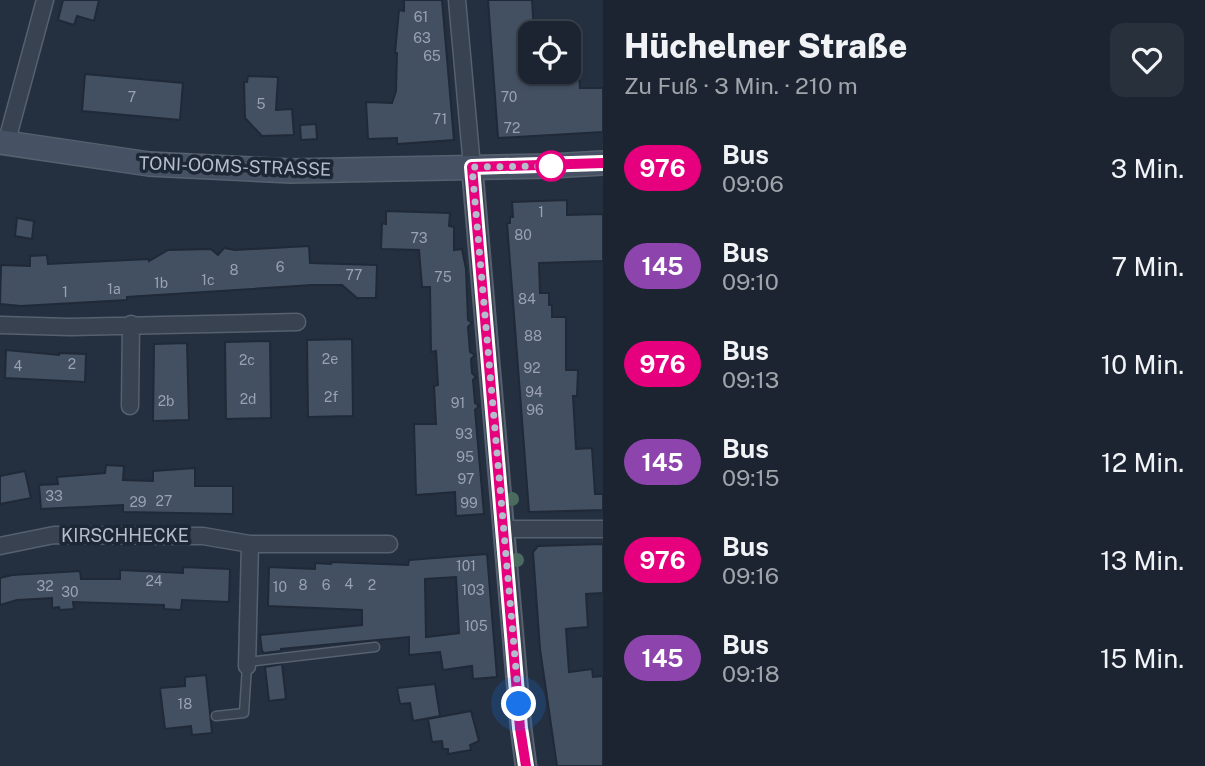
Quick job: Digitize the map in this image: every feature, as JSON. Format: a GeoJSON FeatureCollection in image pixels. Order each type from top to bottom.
{"type":"FeatureCollection","features":[{"type":"Feature","properties":{"kind":"main road","name":"TONI-OOMS-STRASSE"},"geometry":{"type":"LineString","coordinates":[[3,143],[149,164],[290,171],[603,163]]}},
{"type":"Feature","properties":{"kind":"street"},"geometry":{"type":"LineString","coordinates":[[3,143],[45,0]]}},
{"type":"Feature","properties":{"kind":"street"},"geometry":{"type":"LineString","coordinates":[[457,0],[520,728],[526,766]]}},
{"type":"Feature","properties":{"kind":"street"},"geometry":{"type":"LineString","coordinates":[[0,325],[70,327],[297,322]]}},
{"type":"Feature","properties":{"kind":"street"},"geometry":{"type":"LineString","coordinates":[[130,406],[131,324]]}},
{"type":"Feature","properties":{"kind":"street"},"geometry":{"type":"LineString","coordinates":[[504,529],[603,529]]}},
{"type":"Feature","properties":{"kind":"street","name":"KIRSCHHECKE"},"geometry":{"type":"LineString","coordinates":[[0,546],[54,535],[203,536],[250,544],[389,544]]}},
{"type":"Feature","properties":{"kind":"street"},"geometry":{"type":"LineString","coordinates":[[247,664],[250,544]]}},
{"type":"Feature","properties":{"kind":"lane"},"geometry":{"type":"LineString","coordinates":[[216,716],[244,713],[247,664],[375,647]]}},
{"type":"Feature","properties":{"kind":"building"},"geometry":{"type":"Polygon","coordinates":[[[63,0],[99,0],[94,21],[77,16],[74,25],[58,20],[63,0]]]}},
{"type":"Feature","properties":{"kind":"building"},"geometry":{"type":"Polygon","coordinates":[[[404,0],[442,0],[454,140],[397,144],[397,138],[368,139],[366,102],[392,103],[396,91],[395,53],[399,10],[404,11],[404,0]]]}},
{"type":"Feature","properties":{"kind":"building"},"geometry":{"type":"Polygon","coordinates":[[[488,0],[532,0],[533,21],[518,21],[518,84],[580,84],[580,88],[603,88],[603,132],[498,138],[488,0]]]}},
{"type":"Feature","properties":{"kind":"building"},"geometry":{"type":"Polygon","coordinates":[[[85,74],[183,83],[180,120],[82,111],[85,74]]]}},
{"type":"Feature","properties":{"kind":"building"},"geometry":{"type":"Polygon","coordinates":[[[248,76],[278,77],[276,110],[292,109],[294,135],[262,136],[245,118],[244,82],[247,82],[248,76]]]}},
{"type":"Feature","properties":{"kind":"building"},"geometry":{"type":"Polygon","coordinates":[[[316,124],[317,139],[301,140],[300,125],[316,124]]]}},
{"type":"Feature","properties":{"kind":"building"},"geometry":{"type":"Polygon","coordinates":[[[567,200],[567,215],[603,214],[603,261],[539,263],[540,293],[549,293],[552,317],[566,317],[566,370],[578,370],[577,396],[573,396],[576,449],[592,448],[595,494],[603,494],[603,510],[529,512],[507,223],[510,223],[510,217],[513,217],[512,202],[567,200]]]}},
{"type":"Feature","properties":{"kind":"building"},"geometry":{"type":"Polygon","coordinates":[[[386,211],[450,213],[449,226],[454,227],[454,250],[462,249],[466,269],[468,320],[472,323],[468,327],[470,352],[475,355],[471,359],[472,373],[476,377],[473,380],[475,403],[479,406],[475,410],[484,514],[456,516],[455,492],[416,495],[414,424],[436,424],[434,386],[438,385],[436,351],[431,352],[430,287],[422,287],[419,250],[381,249],[382,223],[386,224],[386,211]]]}},
{"type":"Feature","properties":{"kind":"building"},"geometry":{"type":"Polygon","coordinates":[[[17,218],[34,221],[32,239],[15,236],[17,218]]]}},
{"type":"Feature","properties":{"kind":"building"},"geometry":{"type":"Polygon","coordinates":[[[309,246],[310,263],[377,265],[376,298],[357,298],[342,285],[312,285],[127,297],[127,300],[21,306],[0,304],[1,265],[30,266],[30,256],[47,255],[48,264],[149,261],[168,250],[211,249],[218,255],[224,248],[235,250],[309,246]]]}},
{"type":"Feature","properties":{"kind":"building"},"geometry":{"type":"Polygon","coordinates":[[[352,339],[353,416],[308,417],[307,340],[352,339]]]}},
{"type":"Feature","properties":{"kind":"building"},"geometry":{"type":"Polygon","coordinates":[[[270,341],[271,418],[226,419],[225,342],[270,341]]]}},
{"type":"Feature","properties":{"kind":"building"},"geometry":{"type":"Polygon","coordinates":[[[187,343],[189,420],[153,421],[154,344],[187,343]]]}},
{"type":"Feature","properties":{"kind":"building"},"geometry":{"type":"Polygon","coordinates":[[[6,350],[59,355],[86,354],[85,382],[5,378],[6,350]]]}},
{"type":"Feature","properties":{"kind":"building"},"geometry":{"type":"Polygon","coordinates":[[[106,465],[124,466],[123,480],[153,481],[153,471],[195,468],[195,486],[233,486],[233,514],[123,512],[123,505],[41,509],[39,485],[58,484],[57,477],[105,473],[106,465]]]}},
{"type":"Feature","properties":{"kind":"building"},"geometry":{"type":"Polygon","coordinates":[[[25,471],[31,498],[0,504],[0,476],[25,471]]]}},
{"type":"Feature","properties":{"kind":"building"},"geometry":{"type":"Polygon","coordinates":[[[603,544],[603,593],[586,594],[588,627],[566,629],[569,672],[592,669],[593,677],[603,676],[603,766],[557,766],[540,649],[533,552],[538,546],[603,544]]]}},
{"type":"Feature","properties":{"kind":"building"},"geometry":{"type":"Polygon","coordinates":[[[487,554],[497,677],[473,679],[472,666],[443,670],[440,652],[409,655],[409,637],[281,649],[264,653],[262,651],[260,635],[362,625],[362,610],[268,606],[269,567],[315,569],[315,563],[332,562],[408,565],[409,560],[487,554]],[[456,577],[425,579],[426,637],[459,633],[456,577]]]}},
{"type":"Feature","properties":{"kind":"building"},"geometry":{"type":"Polygon","coordinates":[[[183,567],[230,569],[229,602],[182,600],[181,610],[164,609],[164,605],[73,602],[74,609],[60,610],[59,607],[52,608],[52,598],[17,600],[0,605],[0,578],[12,575],[80,571],[81,579],[120,579],[120,570],[183,573],[183,567]]]}},
{"type":"Feature","properties":{"kind":"building"},"geometry":{"type":"Polygon","coordinates":[[[282,664],[286,699],[269,701],[265,667],[282,664]]]}},
{"type":"Feature","properties":{"kind":"building"},"geometry":{"type":"Polygon","coordinates":[[[206,675],[212,733],[192,735],[191,726],[165,729],[160,688],[185,686],[185,677],[206,675]]]}},
{"type":"Feature","properties":{"kind":"building"},"geometry":{"type":"Polygon","coordinates":[[[435,684],[440,716],[413,721],[410,703],[400,704],[397,688],[435,684]]]}},
{"type":"Feature","properties":{"kind":"building"},"geometry":{"type":"Polygon","coordinates":[[[471,711],[479,741],[470,745],[471,750],[448,754],[448,749],[443,749],[442,741],[432,742],[428,719],[471,711]]]}},
{"type":"Feature","properties":{"kind":"bus line","name":"976"},"geometry":{"type":"LineString","coordinates":[[526,766],[520,728],[472,167],[603,163]]}},
{"type":"Feature","properties":{"kind":"route"},"geometry":{"type":"LineString","coordinates":[[519,704],[472,167],[551,166]]}}]}
